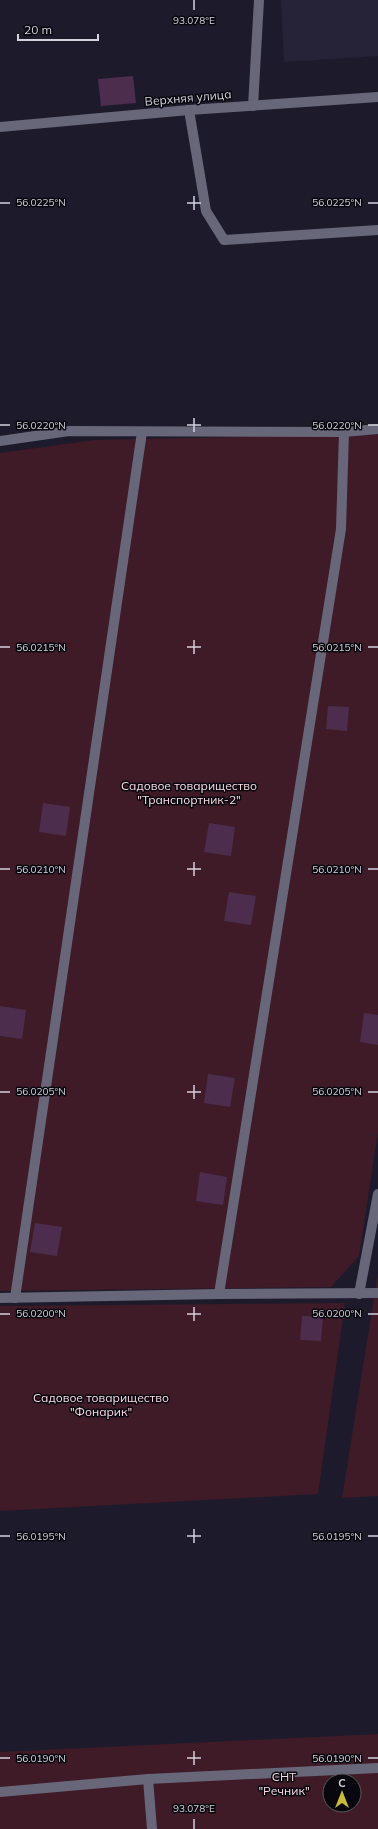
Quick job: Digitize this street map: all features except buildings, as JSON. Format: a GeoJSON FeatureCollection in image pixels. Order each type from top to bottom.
{"type":"FeatureCollection","features":[{"type":"Feature","properties":{"kind":"street"},"geometry":{"type":"LineString","coordinates":[[253,106],[259,0]]}},
{"type":"Feature","properties":{"kind":"street","name":"Верхняя улица"},"geometry":{"type":"LineString","coordinates":[[0,127],[189,110],[378,97]]}},
{"type":"Feature","properties":{"kind":"street"},"geometry":{"type":"LineString","coordinates":[[189,110],[206,211],[224,240],[378,230]]}},
{"type":"Feature","properties":{"kind":"street"},"geometry":{"type":"LineString","coordinates":[[0,441],[69,431],[344,432],[378,429]]}},
{"type":"Feature","properties":{"kind":"street"},"geometry":{"type":"LineString","coordinates":[[15,1298],[142,432]]}},
{"type":"Feature","properties":{"kind":"street"},"geometry":{"type":"LineString","coordinates":[[219,1294],[341,529],[344,432]]}},
{"type":"Feature","properties":{"kind":"street"},"geometry":{"type":"LineString","coordinates":[[359,1294],[378,1194]]}},
{"type":"Feature","properties":{"kind":"street"},"geometry":{"type":"LineString","coordinates":[[0,1298],[378,1293]]}},
{"type":"Feature","properties":{"kind":"street"},"geometry":{"type":"LineString","coordinates":[[0,1792],[148,1779],[378,1768]]}},
{"type":"Feature","properties":{"kind":"street"},"geometry":{"type":"LineString","coordinates":[[148,1779],[152,1829]]}},
{"type":"Feature","properties":{"kind":"shaded area"},"geometry":{"type":"Polygon","coordinates":[[[281,0],[378,0],[378,56],[284,62],[281,0]]]}},
{"type":"Feature","properties":{"kind":"green space","name":"Садовое товарищество \"Транспортник-2\""},"geometry":{"type":"Polygon","coordinates":[[[378,434],[378,1132],[359,1256],[331,1287],[0,1291],[0,453],[95,440],[378,434]]]}},
{"type":"Feature","properties":{"kind":"green space"},"geometry":{"type":"Polygon","coordinates":[[[378,1273],[378,1496],[342,1498],[378,1273]]]}},
{"type":"Feature","properties":{"kind":"green space","name":"Садовое товарищество \"Фонарик\""},"geometry":{"type":"Polygon","coordinates":[[[345,1303],[318,1494],[0,1511],[0,1306],[345,1303]]]}},
{"type":"Feature","properties":{"kind":"green space","name":"СНТ \"Речник\""},"geometry":{"type":"Polygon","coordinates":[[[378,1734],[378,1829],[0,1829],[0,1752],[378,1734]]]}}]}
